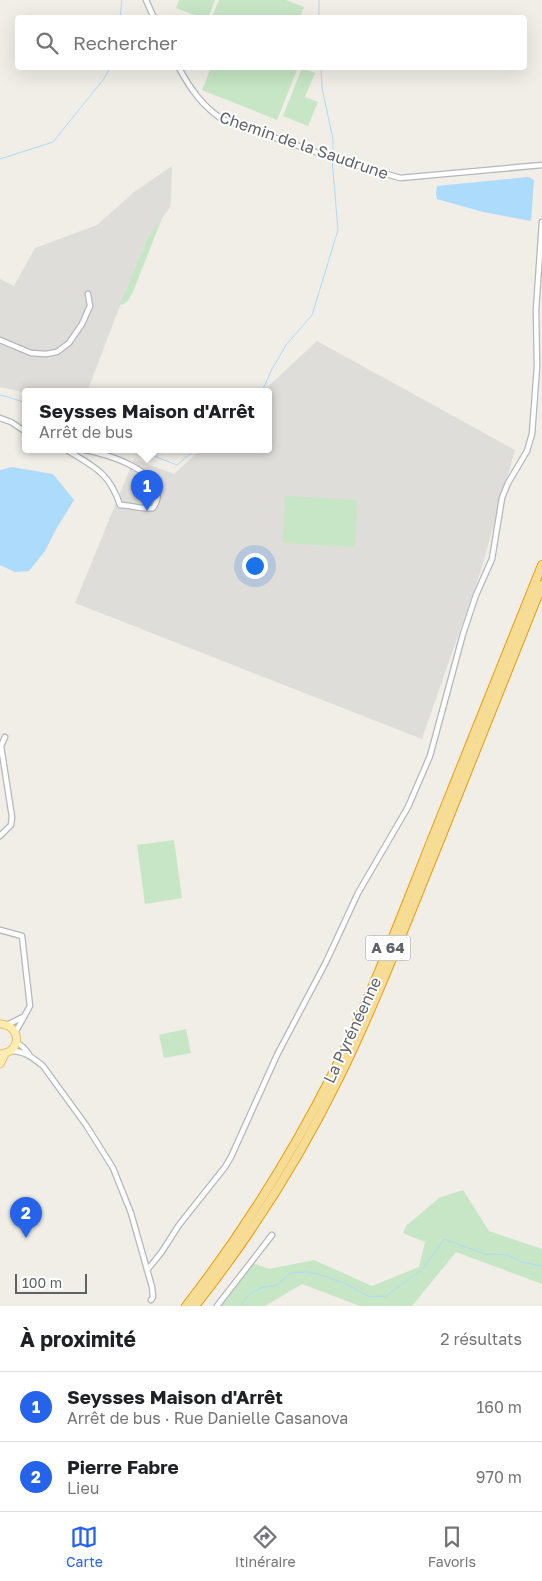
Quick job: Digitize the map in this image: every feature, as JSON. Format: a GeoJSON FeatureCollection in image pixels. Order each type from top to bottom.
{"type":"FeatureCollection","features":[{"type":"Feature","properties":{"kind":"highway","name":"La Pyrénéenne"},"geometry":{"type":"LineString","coordinates":[[186,1306],[252,1213],[304,1128],[334,1070],[383,962],[542,564]]}},
{"type":"Feature","properties":{"kind":"highway","name":"La Pyrénéenne"},"geometry":{"type":"LineString","coordinates":[[195,1306],[231,1258],[289,1170],[340,1074],[388,969],[542,585]]}},
{"type":"Feature","properties":{"kind":"main road"},"geometry":{"type":"LineString","coordinates":[[0,1064],[6,1053],[16,1042],[15,1033],[2,1024]]}},
{"type":"Feature","properties":{"kind":"street"},"geometry":{"type":"LineString","coordinates":[[146,0],[153,15]]}},
{"type":"Feature","properties":{"kind":"street","name":"Chemin de la Saudrune"},"geometry":{"type":"LineString","coordinates":[[180,70],[200,101],[211,112],[222,119],[336,159],[400,178],[542,165]]}},
{"type":"Feature","properties":{"kind":"street"},"geometry":{"type":"LineString","coordinates":[[147,1270],[228,1162],[277,1055],[326,962],[358,893],[408,808],[430,756],[463,634],[476,595],[492,560],[502,498],[508,483],[527,451],[532,434],[538,367],[536,317],[542,222]]}},
{"type":"Feature","properties":{"kind":"street"},"geometry":{"type":"LineString","coordinates":[[0,340],[31,353],[46,354],[57,352],[77,334],[90,306],[88,294]]}},
{"type":"Feature","properties":{"kind":"street"},"geometry":{"type":"LineString","coordinates":[[0,418],[22,429]]}},
{"type":"Feature","properties":{"kind":"street"},"geometry":{"type":"LineString","coordinates":[[72,453],[93,465],[106,476],[120,504],[146,509],[152,508],[157,494],[151,480],[136,468],[101,453]]}},
{"type":"Feature","properties":{"kind":"street"},"geometry":{"type":"LineString","coordinates":[[0,836],[11,825],[12,817],[1,746],[5,737]]}},
{"type":"Feature","properties":{"kind":"street"},"geometry":{"type":"LineString","coordinates":[[0,930],[22,936],[30,1006],[15,1033]]}},
{"type":"Feature","properties":{"kind":"street"},"geometry":{"type":"LineString","coordinates":[[2,1024],[24,1016]]}},
{"type":"Feature","properties":{"kind":"street"},"geometry":{"type":"LineString","coordinates":[[16,1042],[47,1071],[105,1153],[131,1213],[153,1294],[151,1300]]}},
{"type":"Feature","properties":{"kind":"street"},"geometry":{"type":"LineString","coordinates":[[6,1053],[20,1051],[31,1057]]}},
{"type":"Feature","properties":{"kind":"street"},"geometry":{"type":"LineString","coordinates":[[217,1306],[272,1235]]}},
{"type":"Feature","properties":{"kind":"shaded area"},"geometry":{"type":"Polygon","coordinates":[[[172,166],[169,209],[149,235],[89,388],[22,388],[22,392],[0,387],[0,279],[14,286],[35,248],[97,225],[134,192],[172,166]]]}},
{"type":"Feature","properties":{"kind":"shaded area"},"geometry":{"type":"Polygon","coordinates":[[[317,341],[515,450],[481,570],[422,739],[75,603],[134,459],[174,474],[197,453],[272,453],[272,388],[266,388],[317,341]]]}},
{"type":"Feature","properties":{"kind":"green space"},"geometry":{"type":"Polygon","coordinates":[[[179,0],[215,0],[209,15],[195,15],[176,8],[179,0]]]}},
{"type":"Feature","properties":{"kind":"green space"},"geometry":{"type":"Polygon","coordinates":[[[219,0],[286,0],[304,7],[301,15],[213,15],[219,0]]]}},
{"type":"Feature","properties":{"kind":"green space"},"geometry":{"type":"Polygon","coordinates":[[[210,70],[297,70],[277,120],[202,90],[210,70]]]}},
{"type":"Feature","properties":{"kind":"green space"},"geometry":{"type":"Polygon","coordinates":[[[301,70],[315,73],[305,97],[318,102],[308,126],[283,116],[301,70]]]}},
{"type":"Feature","properties":{"kind":"green space"},"geometry":{"type":"Polygon","coordinates":[[[162,218],[133,292],[127,302],[122,305],[120,304],[149,235],[162,218]]]}},
{"type":"Feature","properties":{"kind":"green space"},"geometry":{"type":"Polygon","coordinates":[[[285,496],[357,500],[355,547],[283,543],[285,496]]]}},
{"type":"Feature","properties":{"kind":"green space"},"geometry":{"type":"Polygon","coordinates":[[[174,840],[182,898],[145,904],[137,845],[174,840]]]}},
{"type":"Feature","properties":{"kind":"green space"},"geometry":{"type":"Polygon","coordinates":[[[186,1029],[191,1053],[164,1058],[159,1035],[186,1029]]]}},
{"type":"Feature","properties":{"kind":"green space"},"geometry":{"type":"Polygon","coordinates":[[[463,1190],[489,1231],[542,1249],[542,1284],[456,1252],[412,1306],[360,1306],[302,1284],[265,1306],[220,1306],[253,1263],[269,1269],[314,1260],[372,1286],[419,1267],[425,1242],[403,1233],[406,1226],[439,1198],[463,1190]]]}},
{"type":"Feature","properties":{"kind":"water"},"geometry":{"type":"Polygon","coordinates":[[[529,177],[534,180],[531,221],[483,212],[437,199],[437,186],[529,177]]]}},
{"type":"Feature","properties":{"kind":"water"},"geometry":{"type":"Polygon","coordinates":[[[12,467],[53,474],[74,500],[45,551],[29,571],[15,572],[0,565],[0,470],[12,467]]]}},
{"type":"Feature","properties":{"kind":"waterway"},"geometry":{"type":"LineString","coordinates":[[120,15],[122,0]]}},
{"type":"Feature","properties":{"kind":"waterway"},"geometry":{"type":"LineString","coordinates":[[319,0],[319,15]]}},
{"type":"Feature","properties":{"kind":"waterway"},"geometry":{"type":"LineString","coordinates":[[0,159],[53,142],[103,80],[109,70]]}},
{"type":"Feature","properties":{"kind":"waterway"},"geometry":{"type":"LineString","coordinates":[[321,70],[322,88],[333,139],[333,155]]}},
{"type":"Feature","properties":{"kind":"waterway"},"geometry":{"type":"LineString","coordinates":[[263,388],[286,345],[312,315],[338,230],[332,159]]}},
{"type":"Feature","properties":{"kind":"waterway"},"geometry":{"type":"LineString","coordinates":[[0,395],[22,402]]}},
{"type":"Feature","properties":{"kind":"waterway"},"geometry":{"type":"LineString","coordinates":[[147,453],[177,465],[191,453]]}},
{"type":"Feature","properties":{"kind":"waterway"},"geometry":{"type":"LineString","coordinates":[[242,1306],[245,1299],[251,1293],[262,1288],[274,1286],[290,1273],[306,1272],[318,1274],[344,1283],[370,1297],[386,1296],[423,1269],[444,1239],[485,1254],[508,1255],[521,1262],[542,1266]]}},
{"type":"Feature","properties":{"kind":"place","name":"Seysses Maison d'Arrêt"},"geometry":{"type":"Point","coordinates":[147,511]}},
{"type":"Feature","properties":{"kind":"place","name":"Pierre Fabre"},"geometry":{"type":"Point","coordinates":[26,1238]}}]}
